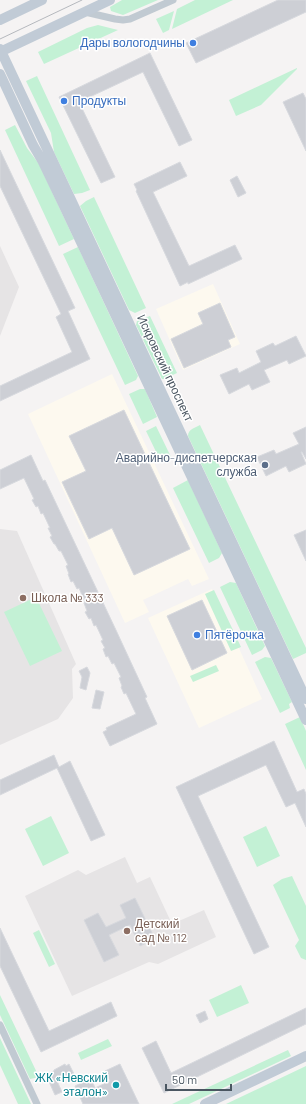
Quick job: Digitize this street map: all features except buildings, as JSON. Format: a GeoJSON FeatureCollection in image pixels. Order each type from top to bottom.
{"type":"FeatureCollection","features":[{"type":"Feature","properties":{"kind":"street"},"geometry":{"type":"LineString","coordinates":[[0,20],[42,0]]}},
{"type":"Feature","properties":{"kind":"street"},"geometry":{"type":"LineString","coordinates":[[0,51],[110,0]]}},
{"type":"Feature","properties":{"kind":"street"},"geometry":{"type":"LineString","coordinates":[[84,12],[123,20],[130,19],[172,0]]}},
{"type":"Feature","properties":{"kind":"street","name":"Искровский проспект"},"geometry":{"type":"LineString","coordinates":[[0,51],[306,699]]}},
{"type":"Feature","properties":{"kind":"street","name":"Искровский проспект"},"geometry":{"type":"LineString","coordinates":[[0,74],[33,145],[68,213],[306,720]]}},
{"type":"Feature","properties":{"kind":"street"},"geometry":{"type":"LineString","coordinates":[[0,1025],[37,1104]]}},
{"type":"Feature","properties":{"kind":"street"},"geometry":{"type":"LineString","coordinates":[[205,1104],[306,1056]]}},
{"type":"Feature","properties":{"kind":"shaded area"},"geometry":{"type":"Polygon","coordinates":[[[0,246],[19,287],[0,336],[0,246]]]}},
{"type":"Feature","properties":{"kind":"shaded area"},"geometry":{"type":"Polygon","coordinates":[[[213,284],[240,344],[183,370],[156,309],[213,284]]]}},
{"type":"Feature","properties":{"kind":"shaded area"},"geometry":{"type":"Polygon","coordinates":[[[112,374],[209,579],[192,586],[188,579],[143,600],[149,612],[125,623],[28,414],[112,374]]]}},
{"type":"Feature","properties":{"kind":"shaded area","name":"Школа № 333"},"geometry":{"type":"Polygon","coordinates":[[[0,529],[17,531],[76,664],[72,669],[73,698],[58,719],[0,745],[0,529]]]}},
{"type":"Feature","properties":{"kind":"shaded area"},"geometry":{"type":"Polygon","coordinates":[[[212,589],[262,699],[199,728],[148,618],[212,589]]]}},
{"type":"Feature","properties":{"kind":"shaded area","name":"Детский сад № 112"},"geometry":{"type":"Polygon","coordinates":[[[125,857],[137,883],[150,877],[172,924],[204,910],[216,937],[158,964],[149,962],[72,996],[25,896],[78,870],[86,875],[125,857]]]}},
{"type":"Feature","properties":{"kind":"green space"},"geometry":{"type":"Polygon","coordinates":[[[122,0],[158,0],[123,15],[111,11],[110,7],[122,0]]]}},
{"type":"Feature","properties":{"kind":"green space"},"geometry":{"type":"Polygon","coordinates":[[[195,0],[233,0],[172,29],[177,9],[195,0]]]}},
{"type":"Feature","properties":{"kind":"green space"},"geometry":{"type":"Polygon","coordinates":[[[174,11],[169,30],[163,33],[156,19],[174,11]]]}},
{"type":"Feature","properties":{"kind":"green space"},"geometry":{"type":"Polygon","coordinates":[[[98,25],[118,30],[44,64],[38,52],[87,28],[98,25]]]}},
{"type":"Feature","properties":{"kind":"green space"},"geometry":{"type":"Polygon","coordinates":[[[297,68],[261,105],[236,116],[229,100],[297,68]]]}},
{"type":"Feature","properties":{"kind":"green space"},"geometry":{"type":"Polygon","coordinates":[[[37,76],[90,190],[74,194],[54,152],[51,133],[26,81],[37,76]]]}},
{"type":"Feature","properties":{"kind":"green space"},"geometry":{"type":"Polygon","coordinates":[[[15,125],[27,148],[39,164],[74,239],[59,246],[5,130],[15,125]]]}},
{"type":"Feature","properties":{"kind":"green space"},"geometry":{"type":"Polygon","coordinates":[[[94,197],[146,308],[135,313],[129,310],[80,206],[94,197]]]}},
{"type":"Feature","properties":{"kind":"green space"},"geometry":{"type":"Polygon","coordinates":[[[78,247],[138,376],[136,380],[125,385],[63,254],[78,247]]]}},
{"type":"Feature","properties":{"kind":"green space"},"geometry":{"type":"Polygon","coordinates":[[[150,316],[177,373],[164,379],[162,379],[136,325],[137,321],[150,316]]]}},
{"type":"Feature","properties":{"kind":"green space"},"geometry":{"type":"Polygon","coordinates":[[[140,389],[145,389],[157,417],[143,424],[129,394],[140,389]]]}},
{"type":"Feature","properties":{"kind":"green space"},"geometry":{"type":"Polygon","coordinates":[[[200,425],[306,648],[306,653],[293,659],[188,436],[190,430],[200,425]]]}},
{"type":"Feature","properties":{"kind":"green space"},"geometry":{"type":"Polygon","coordinates":[[[156,426],[171,457],[161,462],[146,431],[156,426]]]}},
{"type":"Feature","properties":{"kind":"green space"},"geometry":{"type":"Polygon","coordinates":[[[188,480],[222,553],[219,558],[209,563],[173,488],[188,480]]]}},
{"type":"Feature","properties":{"kind":"green space"},"geometry":{"type":"Polygon","coordinates":[[[230,582],[236,583],[265,646],[262,650],[252,655],[220,587],[230,582]]]}},
{"type":"Feature","properties":{"kind":"green space"},"geometry":{"type":"Polygon","coordinates":[[[214,590],[241,647],[231,651],[205,594],[214,590]]]}},
{"type":"Feature","properties":{"kind":"green space"},"geometry":{"type":"Polygon","coordinates":[[[36,597],[62,651],[30,666],[4,612],[36,597]]]}},
{"type":"Feature","properties":{"kind":"green space"},"geometry":{"type":"Polygon","coordinates":[[[265,657],[271,658],[292,702],[289,704],[290,708],[280,713],[255,662],[265,657]]]}},
{"type":"Feature","properties":{"kind":"green space"},"geometry":{"type":"Polygon","coordinates":[[[216,665],[219,671],[193,682],[190,676],[216,665]]]}},
{"type":"Feature","properties":{"kind":"green space"},"geometry":{"type":"Polygon","coordinates":[[[300,717],[306,731],[306,770],[285,724],[300,717]]]}},
{"type":"Feature","properties":{"kind":"green space"},"geometry":{"type":"Polygon","coordinates":[[[51,816],[69,853],[43,866],[25,829],[51,816]]]}},
{"type":"Feature","properties":{"kind":"green space"},"geometry":{"type":"Polygon","coordinates":[[[266,826],[280,856],[257,867],[243,837],[266,826]]]}},
{"type":"Feature","properties":{"kind":"green space"},"geometry":{"type":"Polygon","coordinates":[[[292,876],[306,906],[306,960],[301,958],[295,946],[299,940],[273,885],[282,879],[292,876]]]}},
{"type":"Feature","properties":{"kind":"green space"},"geometry":{"type":"Polygon","coordinates":[[[39,930],[55,964],[49,967],[33,933],[39,930]]]}},
{"type":"Feature","properties":{"kind":"green space"},"geometry":{"type":"Polygon","coordinates":[[[241,985],[249,1003],[217,1017],[209,1000],[241,985]]]}},
{"type":"Feature","properties":{"kind":"green space"},"geometry":{"type":"Polygon","coordinates":[[[0,995],[39,1077],[30,1079],[0,1015],[0,995]]]}},
{"type":"Feature","properties":{"kind":"green space"},"geometry":{"type":"Polygon","coordinates":[[[0,1038],[31,1104],[18,1104],[0,1065],[0,1038]]]}},
{"type":"Feature","properties":{"kind":"green space"},"geometry":{"type":"Polygon","coordinates":[[[108,1039],[112,1046],[81,1060],[78,1053],[108,1039]]]}},
{"type":"Feature","properties":{"kind":"green space"},"geometry":{"type":"Polygon","coordinates":[[[288,1050],[291,1056],[189,1104],[172,1104],[288,1050]]]}},
{"type":"Feature","properties":{"kind":"green space"},"geometry":{"type":"Polygon","coordinates":[[[306,1066],[306,1104],[226,1104],[306,1066]]]}},
{"type":"Feature","properties":{"kind":"tram line"},"geometry":{"type":"LineString","coordinates":[[0,39],[82,0]]}},
{"type":"Feature","properties":{"kind":"place","name":"Дары вологодчины"},"geometry":{"type":"Point","coordinates":[193,43]}},
{"type":"Feature","properties":{"kind":"place","name":"Продукты"},"geometry":{"type":"Point","coordinates":[64,101]}},
{"type":"Feature","properties":{"kind":"place","name":"Аварийно-диспетчерская служба"},"geometry":{"type":"Point","coordinates":[265,465]}},
{"type":"Feature","properties":{"kind":"place","name":"Школа № 333"},"geometry":{"type":"Point","coordinates":[23,598]}},
{"type":"Feature","properties":{"kind":"place","name":"Пятёрочка"},"geometry":{"type":"Point","coordinates":[197,635]}},
{"type":"Feature","properties":{"kind":"place","name":"Детский сад № 112"},"geometry":{"type":"Point","coordinates":[127,931]}},
{"type":"Feature","properties":{"kind":"place","name":"ЖК «Невский эталон»"},"geometry":{"type":"Point","coordinates":[116,1085]}}]}
